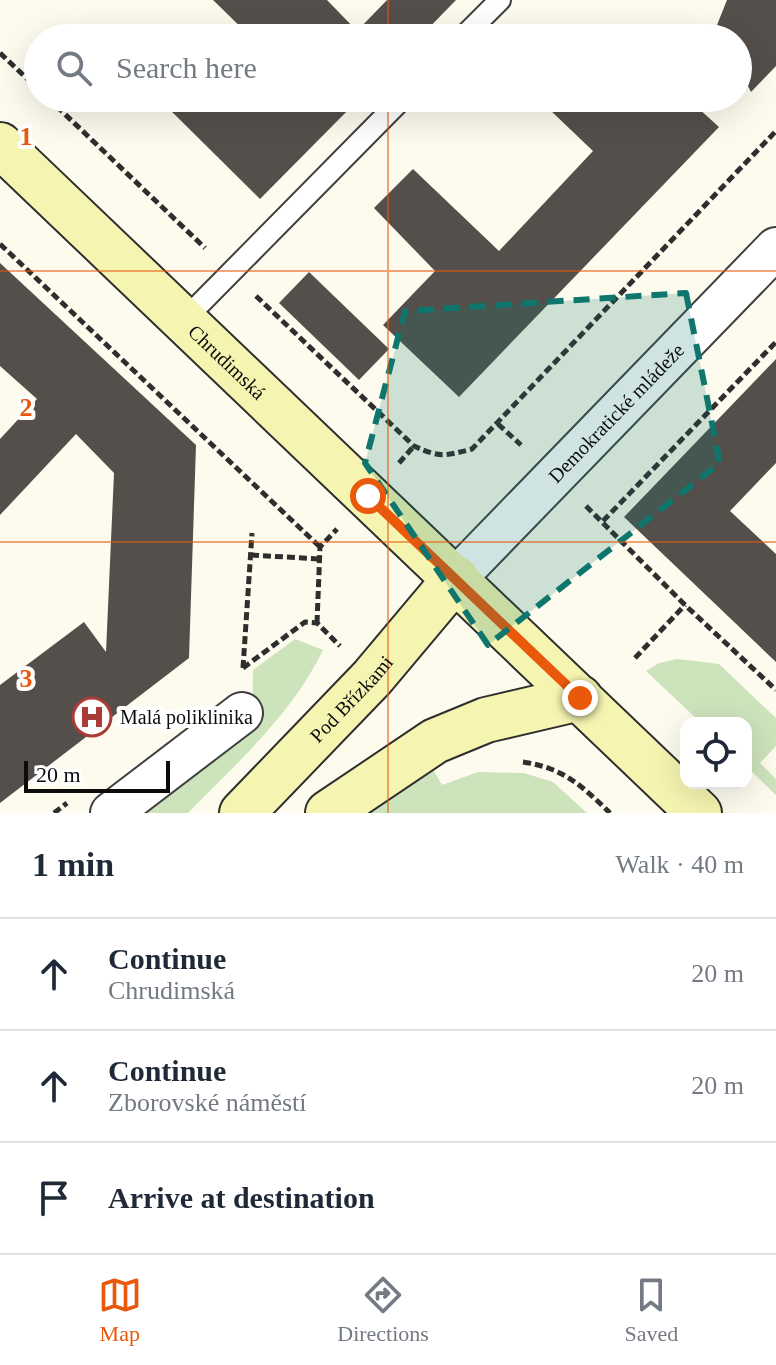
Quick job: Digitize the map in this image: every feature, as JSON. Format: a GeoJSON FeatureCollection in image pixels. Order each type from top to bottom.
{"type":"FeatureCollection","features":[{"type":"Feature","properties":{"kind":"main road","name":"Chrudimská"},"geometry":{"type":"LineString","coordinates":[[0,145],[699,813]]}},
{"type":"Feature","properties":{"kind":"main road","name":"Pod Břízkami"},"geometry":{"type":"LineString","coordinates":[[242,813],[372,678],[456,578]]}},
{"type":"Feature","properties":{"kind":"main road"},"geometry":{"type":"LineString","coordinates":[[328,813],[435,741],[486,720],[580,698]]}},
{"type":"Feature","properties":{"kind":"street","name":"Demokratické mládeže"},"geometry":{"type":"LineString","coordinates":[[456,578],[776,248]]}},
{"type":"Feature","properties":{"kind":"street"},"geometry":{"type":"LineString","coordinates":[[111,813],[242,713]]}},
{"type":"Feature","properties":{"kind":"lane"},"geometry":{"type":"LineString","coordinates":[[476,24],[500,0]]}},
{"type":"Feature","properties":{"kind":"lane"},"geometry":{"type":"LineString","coordinates":[[184,320],[389,112]]}},
{"type":"Feature","properties":{"kind":"path"},"geometry":{"type":"LineString","coordinates":[[0,53],[24,76]]}},
{"type":"Feature","properties":{"kind":"path"},"geometry":{"type":"LineString","coordinates":[[414,446],[434,455],[472,449],[776,131]]}},
{"type":"Feature","properties":{"kind":"path"},"geometry":{"type":"LineString","coordinates":[[0,244],[320,547],[317,623],[305,622],[243,668],[252,533]]}},
{"type":"Feature","properties":{"kind":"path"},"geometry":{"type":"LineString","coordinates":[[776,342],[603,521],[685,605],[776,690]]}},
{"type":"Feature","properties":{"kind":"path"},"geometry":{"type":"LineString","coordinates":[[251,555],[320,559]]}},
{"type":"Feature","properties":{"kind":"path"},"geometry":{"type":"LineString","coordinates":[[635,658],[685,605]]}},
{"type":"Feature","properties":{"kind":"path"},"geometry":{"type":"LineString","coordinates":[[511,760],[541,764],[567,775],[610,813]]}},
{"type":"Feature","properties":{"kind":"path"},"geometry":{"type":"LineString","coordinates":[[54,813],[67,803]]}},
{"type":"Feature","properties":{"kind":"highlighted area"},"geometry":{"type":"Polygon","coordinates":[[[686,293],[720,463],[488,645],[365,463],[405,311],[686,293]]]}},
{"type":"Feature","properties":{"kind":"green space"},"geometry":{"type":"Polygon","coordinates":[[[295,639],[323,650],[280,716],[188,813],[147,813],[252,732],[253,670],[295,639]]]}},
{"type":"Feature","properties":{"kind":"green space"},"geometry":{"type":"Polygon","coordinates":[[[677,659],[719,664],[776,718],[776,746],[760,763],[776,779],[776,795],[752,772],[752,717],[695,717],[646,671],[659,663],[677,659]]]}},
{"type":"Feature","properties":{"kind":"green space"},"geometry":{"type":"Polygon","coordinates":[[[430,764],[442,785],[478,772],[524,773],[553,782],[587,813],[364,813],[430,764]]]}},
{"type":"Feature","properties":{"kind":"building"},"geometry":{"type":"Polygon","coordinates":[[[213,0],[327,0],[350,24],[238,24],[213,0]]]}},
{"type":"Feature","properties":{"kind":"building"},"geometry":{"type":"Polygon","coordinates":[[[387,0],[456,0],[433,24],[364,24],[387,0]]]}},
{"type":"Feature","properties":{"kind":"building"},"geometry":{"type":"Polygon","coordinates":[[[727,0],[776,0],[776,66],[752,91],[752,24],[717,24],[727,0]]]}},
{"type":"Feature","properties":{"kind":"building"},"geometry":{"type":"Polygon","coordinates":[[[172,112],[346,112],[260,199],[172,112]]]}},
{"type":"Feature","properties":{"kind":"building"},"geometry":{"type":"Polygon","coordinates":[[[552,112],[702,112],[719,127],[459,397],[383,325],[435,271],[374,208],[413,169],[499,251],[593,151],[552,112]]]}},
{"type":"Feature","properties":{"kind":"building"},"geometry":{"type":"Polygon","coordinates":[[[0,263],[196,445],[189,658],[0,803],[0,685],[84,622],[106,652],[114,473],[76,434],[0,515],[0,439],[37,399],[0,366],[0,263]]]}},
{"type":"Feature","properties":{"kind":"building"},"geometry":{"type":"Polygon","coordinates":[[[309,272],[389,349],[359,380],[279,303],[309,272]]]}},
{"type":"Feature","properties":{"kind":"building"},"geometry":{"type":"Polygon","coordinates":[[[776,359],[776,463],[730,511],[776,554],[776,662],[624,517],[776,359]]]}},
{"type":"Feature","properties":{"kind":"place","name":"Malá poliklinika"},"geometry":{"type":"Point","coordinates":[92,717]}},
{"type":"Feature","properties":{"kind":"route"},"geometry":{"type":"LineString","coordinates":[[368,496],[580,698]]}}]}
